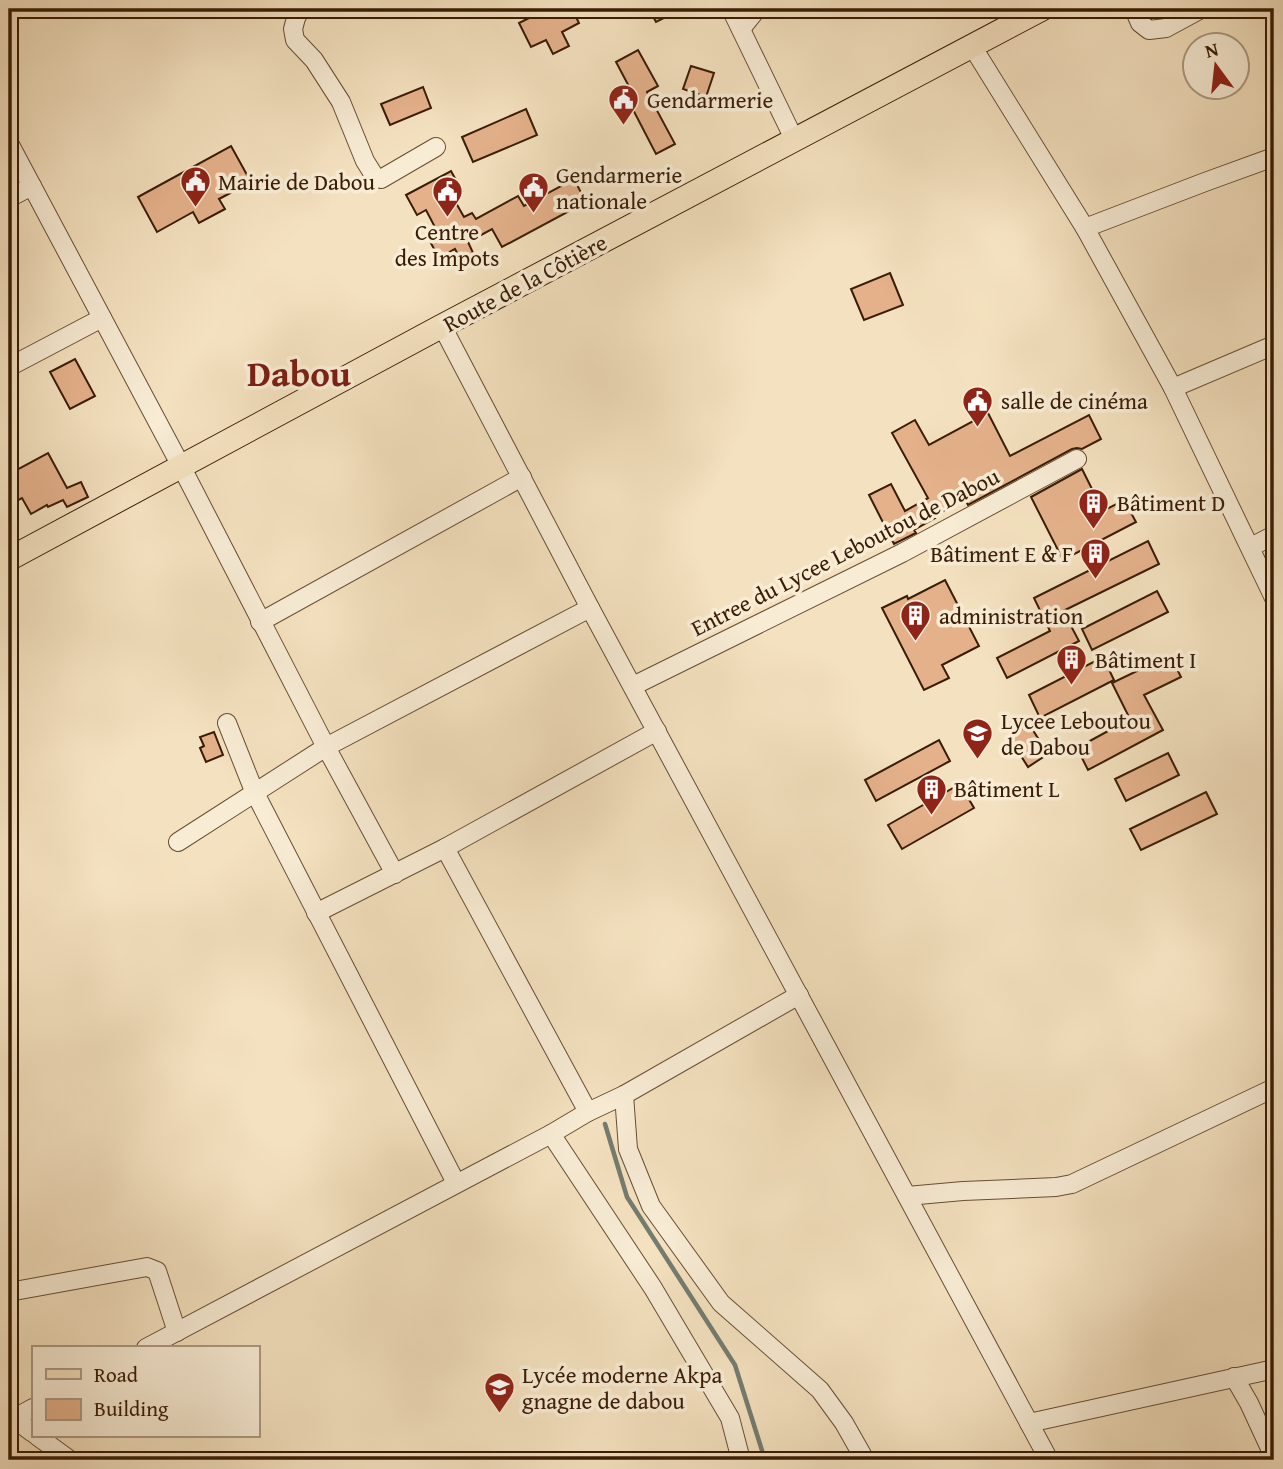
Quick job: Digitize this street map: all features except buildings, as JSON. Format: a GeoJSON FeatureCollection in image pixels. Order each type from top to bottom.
{"type":"FeatureCollection","features":[{"type":"Feature","properties":{"kind":"main road","name":"Route de la Côtière"},"geometry":{"type":"LineString","coordinates":[[9,559],[442,326],[1042,9]]}},
{"type":"Feature","properties":{"kind":"street"},"geometry":{"type":"LineString","coordinates":[[301,9],[293,29],[295,40],[314,60],[341,102],[365,161],[375,177],[381,179],[436,147]]}},
{"type":"Feature","properties":{"kind":"street"},"geometry":{"type":"LineString","coordinates":[[731,9],[794,139]]}},
{"type":"Feature","properties":{"kind":"street"},"geometry":{"type":"LineString","coordinates":[[741,29],[757,9]]}},
{"type":"Feature","properties":{"kind":"street"},"geometry":{"type":"LineString","coordinates":[[1134,9],[1140,23],[1149,30],[1166,29],[1201,9]]}},
{"type":"Feature","properties":{"kind":"street"},"geometry":{"type":"LineString","coordinates":[[972,46],[1085,228],[1173,388],[1274,598]]}},
{"type":"Feature","properties":{"kind":"street"},"geometry":{"type":"LineString","coordinates":[[9,143],[395,874]]}},
{"type":"Feature","properties":{"kind":"street"},"geometry":{"type":"LineString","coordinates":[[1085,228],[1274,157]]}},
{"type":"Feature","properties":{"kind":"street"},"geometry":{"type":"LineString","coordinates":[[9,198],[32,186]]}},
{"type":"Feature","properties":{"kind":"street"},"geometry":{"type":"LineString","coordinates":[[9,367],[102,318]]}},
{"type":"Feature","properties":{"kind":"street"},"geometry":{"type":"LineString","coordinates":[[442,326],[590,608],[1049,1460]]}},
{"type":"Feature","properties":{"kind":"street"},"geometry":{"type":"LineString","coordinates":[[1173,388],[1274,345]]}},
{"type":"Feature","properties":{"kind":"street","name":"Entree du Lycee Leboutou de Dabou"},"geometry":{"type":"LineString","coordinates":[[633,686],[902,553],[1077,459]]}},
{"type":"Feature","properties":{"kind":"street"},"geometry":{"type":"LineString","coordinates":[[260,622],[522,477]]}},
{"type":"Feature","properties":{"kind":"street"},"geometry":{"type":"LineString","coordinates":[[1251,547],[1274,535]]}},
{"type":"Feature","properties":{"kind":"street"},"geometry":{"type":"LineString","coordinates":[[177,842],[326,747],[590,608]]}},
{"type":"Feature","properties":{"kind":"street"},"geometry":{"type":"LineString","coordinates":[[228,723],[254,792],[456,1183]]}},
{"type":"Feature","properties":{"kind":"street"},"geometry":{"type":"LineString","coordinates":[[316,913],[445,848],[657,731]]}},
{"type":"Feature","properties":{"kind":"street"},"geometry":{"type":"LineString","coordinates":[[445,848],[588,1112]]}},
{"type":"Feature","properties":{"kind":"street"},"geometry":{"type":"LineString","coordinates":[[150,1346],[624,1095],[799,995]]}},
{"type":"Feature","properties":{"kind":"street"},"geometry":{"type":"LineString","coordinates":[[907,1196],[1072,1184],[1274,1088]]}},
{"type":"Feature","properties":{"kind":"street"},"geometry":{"type":"LineString","coordinates":[[624,1095],[628,1149],[651,1206],[722,1303],[820,1390],[844,1423],[865,1460]]}},
{"type":"Feature","properties":{"kind":"street"},"geometry":{"type":"LineString","coordinates":[[551,1134],[653,1288],[730,1418],[741,1460]]}},
{"type":"Feature","properties":{"kind":"street"},"geometry":{"type":"LineString","coordinates":[[9,1292],[147,1267],[157,1271],[177,1332]]}},
{"type":"Feature","properties":{"kind":"street"},"geometry":{"type":"LineString","coordinates":[[1029,1423],[1274,1369]]}},
{"type":"Feature","properties":{"kind":"street"},"geometry":{"type":"LineString","coordinates":[[1234,1377],[1274,1457]]}},
{"type":"Feature","properties":{"kind":"street"},"geometry":{"type":"LineString","coordinates":[[10,1416],[32,1408]]}},
{"type":"Feature","properties":{"kind":"street"},"geometry":{"type":"LineString","coordinates":[[10,1416],[32,1432]]}},
{"type":"Feature","properties":{"kind":"street"},"geometry":{"type":"LineString","coordinates":[[40,1438],[70,1460]]}},
{"type":"Feature","properties":{"kind":"waterway"},"geometry":{"type":"LineString","coordinates":[[605,1124],[627,1197],[735,1365],[765,1460]]}},
{"type":"Feature","properties":{"kind":"place","name":"Gendarmerie"},"geometry":{"type":"Point","coordinates":[624,127]}},
{"type":"Feature","properties":{"kind":"place","name":"Mairie de Dabou"},"geometry":{"type":"Point","coordinates":[195,209]}},
{"type":"Feature","properties":{"kind":"place","name":"Gendarmerie nationale"},"geometry":{"type":"Point","coordinates":[533,215]}},
{"type":"Feature","properties":{"kind":"place","name":"Centre des Impots"},"geometry":{"type":"Point","coordinates":[447,218]}},
{"type":"Feature","properties":{"kind":"place","name":"salle de cinéma"},"geometry":{"type":"Point","coordinates":[978,428]}},
{"type":"Feature","properties":{"kind":"place","name":"Bâtiment D"},"geometry":{"type":"Point","coordinates":[1094,530]}},
{"type":"Feature","properties":{"kind":"place","name":"Bâtiment E & F"},"geometry":{"type":"Point","coordinates":[1096,581]}},
{"type":"Feature","properties":{"kind":"place","name":"administration"},"geometry":{"type":"Point","coordinates":[916,643]}},
{"type":"Feature","properties":{"kind":"place","name":"Bâtiment I"},"geometry":{"type":"Point","coordinates":[1072,687]}},
{"type":"Feature","properties":{"kind":"place","name":"Lycee Leboutou de Dabou"},"geometry":{"type":"Point","coordinates":[978,761]}},
{"type":"Feature","properties":{"kind":"place","name":"Bâtiment L"},"geometry":{"type":"Point","coordinates":[931,816]}},
{"type":"Feature","properties":{"kind":"place","name":"Lycée moderne Akpa gnagne de dabou"},"geometry":{"type":"Point","coordinates":[499,1415]}},
{"type":"Feature","properties":{"kind":"district","name":"Dabou"},"geometry":{"type":"Point","coordinates":[299,373]}}]}
